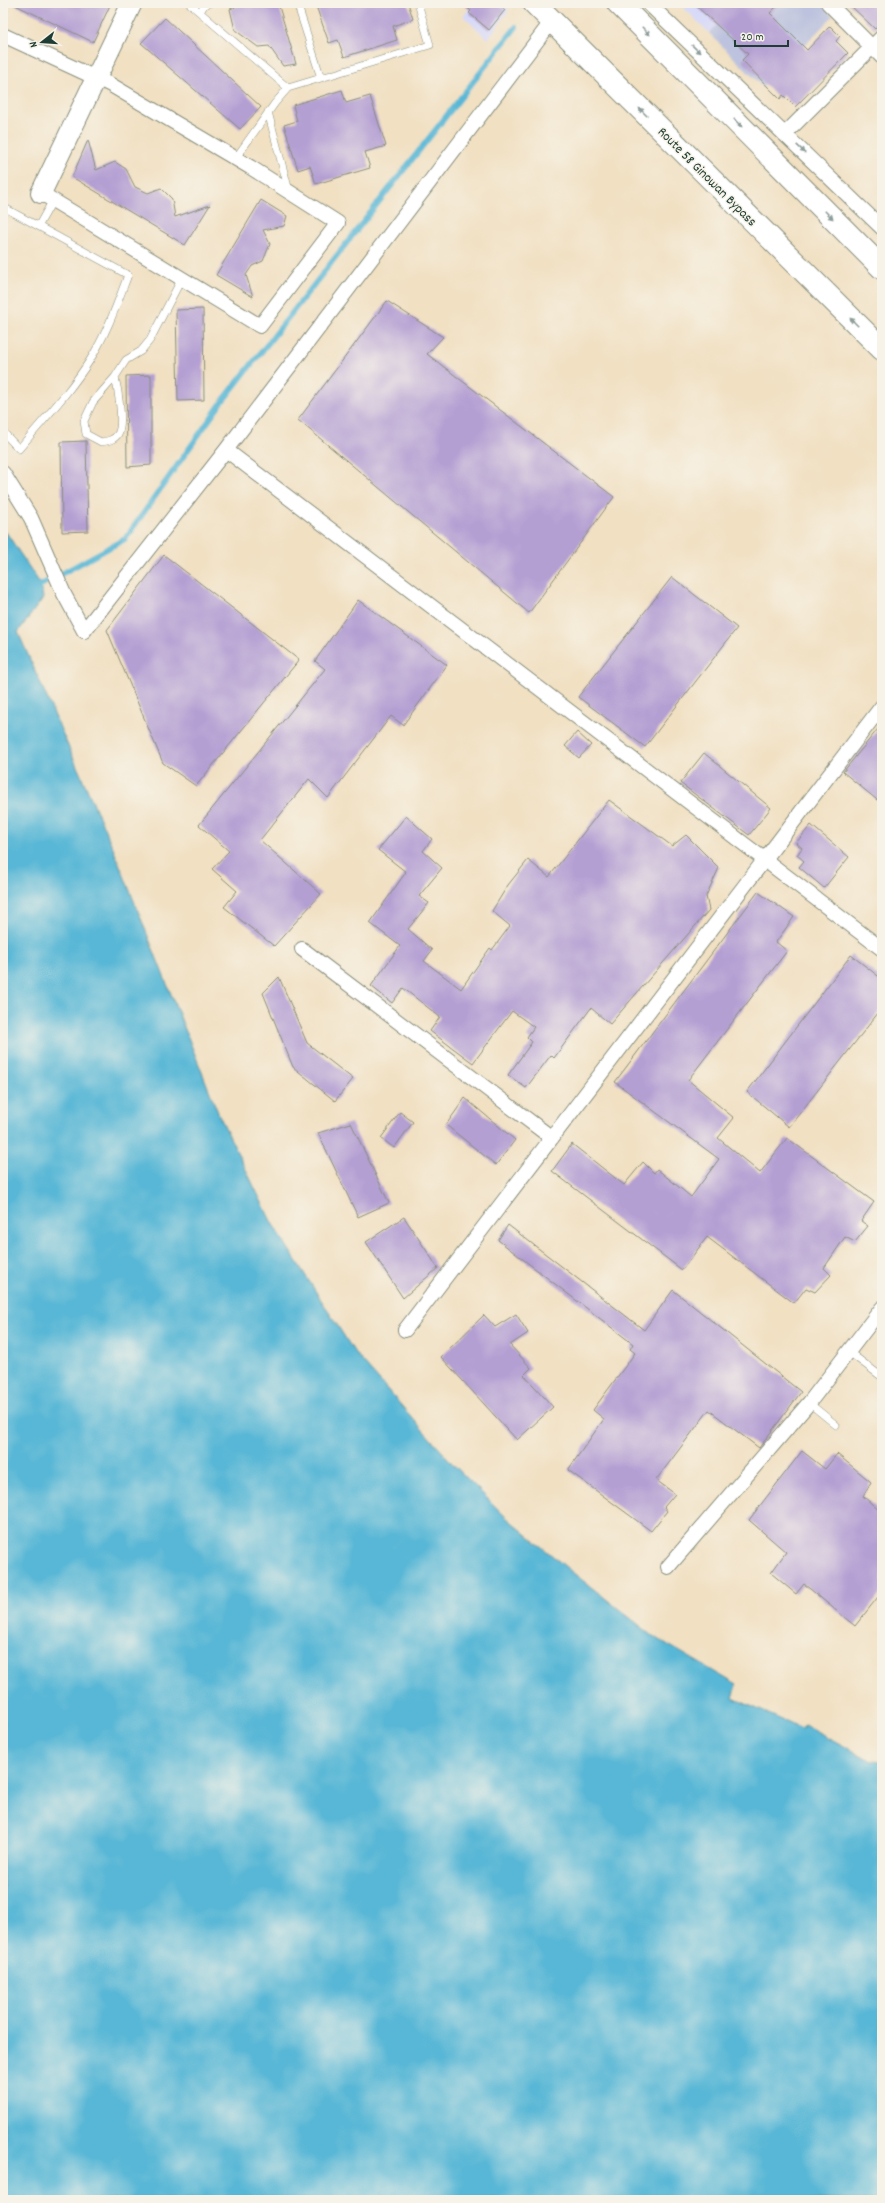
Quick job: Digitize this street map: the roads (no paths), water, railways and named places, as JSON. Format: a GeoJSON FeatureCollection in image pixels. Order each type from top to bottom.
{"type":"FeatureCollection","features":[{"type":"Feature","properties":{"kind":"highway","name":"Route 58 Ginowan Bypass"},"geometry":{"type":"LineString","coordinates":[[534,3],[882,349]]}},
{"type":"Feature","properties":{"kind":"highway"},"geometry":{"type":"LineString","coordinates":[[618,3],[882,268]]}},
{"type":"Feature","properties":{"kind":"street"},"geometry":{"type":"LineString","coordinates":[[3,35],[96,77],[235,159],[338,223],[260,326],[47,196],[96,77],[132,3]]}},
{"type":"Feature","properties":{"kind":"street"},"geometry":{"type":"LineString","coordinates":[[648,3],[882,228]]}},
{"type":"Feature","properties":{"kind":"street"},"geometry":{"type":"LineString","coordinates":[[785,134],[879,47],[828,3]]}},
{"type":"Feature","properties":{"kind":"street"},"geometry":{"type":"LineString","coordinates":[[3,473],[31,518],[64,594],[84,631],[226,450],[552,21]]}},
{"type":"Feature","properties":{"kind":"street"},"geometry":{"type":"LineString","coordinates":[[226,450],[882,949]]}},
{"type":"Feature","properties":{"kind":"street"},"geometry":{"type":"LineString","coordinates":[[405,1330],[882,706]]}},
{"type":"Feature","properties":{"kind":"street"},"geometry":{"type":"LineString","coordinates":[[302,948],[552,1138]]}},
{"type":"Feature","properties":{"kind":"street"},"geometry":{"type":"LineString","coordinates":[[668,1567],[809,1403],[882,1308]]}},
{"type":"Feature","properties":{"kind":"lane"},"geometry":{"type":"LineString","coordinates":[[189,3],[288,88]]}},
{"type":"Feature","properties":{"kind":"lane"},"geometry":{"type":"LineString","coordinates":[[200,12],[206,3]]}},
{"type":"Feature","properties":{"kind":"lane"},"geometry":{"type":"LineString","coordinates":[[297,3],[321,78]]}},
{"type":"Feature","properties":{"kind":"lane"},"geometry":{"type":"LineString","coordinates":[[235,159],[268,112],[288,88],[430,45],[418,3]]}},
{"type":"Feature","properties":{"kind":"lane"},"geometry":{"type":"LineString","coordinates":[[268,112],[290,193]]}},
{"type":"Feature","properties":{"kind":"lane"},"geometry":{"type":"LineString","coordinates":[[39,225],[47,196]]}},
{"type":"Feature","properties":{"kind":"lane"},"geometry":{"type":"LineString","coordinates":[[3,207],[39,225],[128,275],[113,316],[90,359],[62,399],[19,449],[3,432]]}},
{"type":"Feature","properties":{"kind":"lane"},"geometry":{"type":"LineString","coordinates":[[115,377],[120,401],[119,433],[114,439],[101,442],[86,434],[84,421],[93,402],[115,377],[126,360],[140,351],[150,340],[182,278]]}},
{"type":"Feature","properties":{"kind":"lane"},"geometry":{"type":"LineString","coordinates":[[849,1352],[882,1377]]}},
{"type":"Feature","properties":{"kind":"lane"},"geometry":{"type":"LineString","coordinates":[[809,1403],[836,1425]]}},
{"type":"Feature","properties":{"kind":"water"},"geometry":{"type":"Polygon","coordinates":[[[6,532],[41,585],[43,598],[18,632],[113,848],[219,1115],[272,1223],[355,1353],[453,1464],[507,1518],[653,1636],[737,1685],[733,1698],[802,1729],[805,1725],[872,1761],[882,1762],[882,2200],[3,2200],[3,534],[6,532]]]}},
{"type":"Feature","properties":{"kind":"waterway"},"geometry":{"type":"LineString","coordinates":[[41,585],[125,539],[222,402],[516,27]]}}]}
